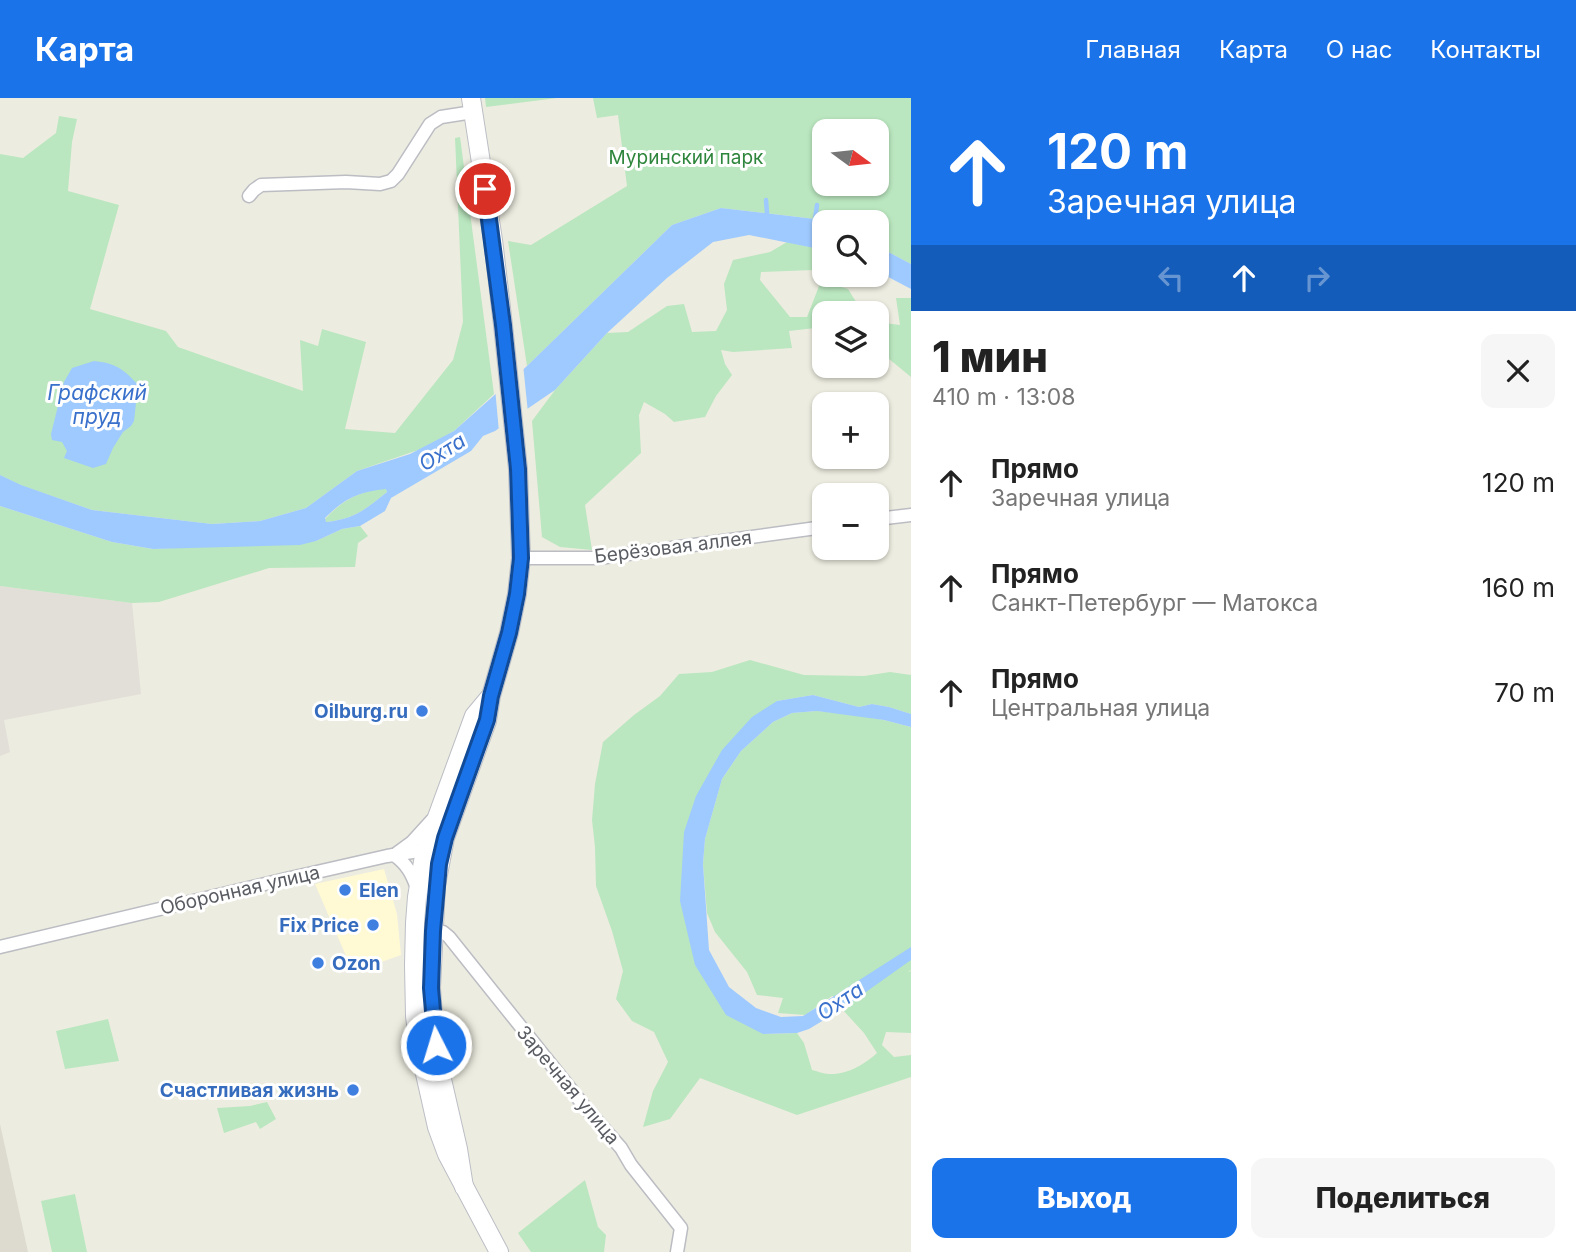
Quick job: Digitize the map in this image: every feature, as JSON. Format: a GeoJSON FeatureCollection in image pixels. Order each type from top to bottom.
{"type":"FeatureCollection","features":[{"type":"Feature","properties":{"kind":"main road"},"geometry":{"type":"LineString","coordinates":[[472,105],[503,325],[518,469],[521,558],[509,633],[487,720],[425,850],[415,923],[415,1016],[419,1047],[437,1126],[447,1154],[499,1252]]}},
{"type":"Feature","properties":{"kind":"main road"},"geometry":{"type":"LineString","coordinates":[[449,804],[436,885],[431,988],[440,1075],[464,1187]]}},
{"type":"Feature","properties":{"kind":"street"},"geometry":{"type":"LineString","coordinates":[[249,196],[261,186],[346,182],[380,184],[391,181],[430,124],[472,105]]}},
{"type":"Feature","properties":{"kind":"street"},"geometry":{"type":"LineString","coordinates":[[889,517],[911,514]]}},
{"type":"Feature","properties":{"kind":"street","name":"Берёзовая аллея"},"geometry":{"type":"LineString","coordinates":[[521,558],[598,558],[812,529]]}},
{"type":"Feature","properties":{"kind":"street"},"geometry":{"type":"LineString","coordinates":[[418,892],[412,874],[402,860],[394,855],[412,842],[449,804]]}},
{"type":"Feature","properties":{"kind":"street"},"geometry":{"type":"LineString","coordinates":[[425,850],[431,858],[436,885]]}},
{"type":"Feature","properties":{"kind":"street","name":"Оборонная улица"},"geometry":{"type":"LineString","coordinates":[[0,947],[172,905],[425,850]]}},
{"type":"Feature","properties":{"kind":"street","name":"Заречная улица"},"geometry":{"type":"LineString","coordinates":[[433,931],[443,932],[449,937],[584,1107],[621,1148],[681,1227],[677,1252]]}},
{"type":"Feature","properties":{"kind":"shaded area"},"geometry":{"type":"Polygon","coordinates":[[[0,586],[132,603],[141,694],[4,720],[10,752],[0,756],[0,586]]]}},
{"type":"Feature","properties":{"kind":"shaded area"},"geometry":{"type":"Polygon","coordinates":[[[384,869],[397,914],[401,955],[353,972],[315,884],[384,869]]]}},
{"type":"Feature","properties":{"kind":"shaded area"},"geometry":{"type":"Polygon","coordinates":[[[0,1124],[28,1252],[0,1252],[0,1124]]]}},
{"type":"Feature","properties":{"kind":"green space"},"geometry":{"type":"Polygon","coordinates":[[[485,98],[557,98],[486,107],[485,98]]]}},
{"type":"Feature","properties":{"kind":"green space","name":"Муринский парк"},"geometry":{"type":"Polygon","coordinates":[[[593,98],[911,98],[911,264],[889,252],[889,210],[812,210],[812,219],[721,208],[672,225],[527,366],[508,241],[531,245],[627,186],[618,115],[597,118],[593,98]]]}},
{"type":"Feature","properties":{"kind":"green space"},"geometry":{"type":"Polygon","coordinates":[[[59,116],[77,119],[72,142],[68,191],[119,205],[90,309],[166,331],[178,347],[303,391],[300,340],[318,346],[322,329],[366,342],[345,429],[395,433],[453,360],[463,322],[455,138],[460,137],[494,394],[454,431],[421,449],[357,471],[306,508],[260,521],[212,524],[92,510],[20,485],[0,475],[0,154],[23,158],[56,133],[59,116]]]}},
{"type":"Feature","properties":{"kind":"green space"},"geometry":{"type":"Polygon","coordinates":[[[787,242],[812,247],[812,270],[761,272],[760,280],[790,317],[807,317],[812,304],[812,328],[789,331],[792,348],[733,352],[721,350],[732,375],[716,396],[705,417],[674,422],[644,402],[639,415],[641,453],[585,505],[592,550],[560,547],[542,537],[532,421],[555,390],[607,333],[628,332],[667,306],[684,304],[692,332],[716,331],[727,310],[724,284],[733,260],[770,252],[787,242]]]}},
{"type":"Feature","properties":{"kind":"green space"},"geometry":{"type":"Polygon","coordinates":[[[819,287],[848,289],[856,301],[813,301],[819,287]]]}},
{"type":"Feature","properties":{"kind":"green space"},"geometry":{"type":"Polygon","coordinates":[[[896,298],[911,298],[911,377],[889,359],[889,324],[900,325],[896,298]]]}},
{"type":"Feature","properties":{"kind":"green space"},"geometry":{"type":"Polygon","coordinates":[[[386,488],[387,492],[359,513],[326,522],[325,519],[345,501],[386,488]]]}},
{"type":"Feature","properties":{"kind":"green space"},"geometry":{"type":"Polygon","coordinates":[[[0,506],[112,542],[153,549],[316,541],[342,529],[360,526],[368,536],[358,543],[355,567],[269,568],[159,602],[132,603],[0,586],[0,506]]]}},
{"type":"Feature","properties":{"kind":"green space"},"geometry":{"type":"Polygon","coordinates":[[[750,660],[804,675],[864,676],[890,672],[911,675],[911,714],[872,704],[859,707],[813,695],[777,701],[696,796],[695,965],[763,1034],[797,1033],[804,1043],[812,1070],[827,1074],[842,1073],[861,1065],[877,1053],[864,1033],[842,1009],[856,997],[832,996],[805,1015],[778,1013],[783,998],[757,995],[747,972],[715,932],[707,913],[703,864],[705,839],[722,779],[741,751],[773,722],[792,713],[817,711],[855,715],[911,727],[911,970],[908,972],[911,971],[911,1033],[886,1032],[882,1045],[894,1057],[911,1055],[911,1077],[797,1115],[700,1078],[670,1119],[643,1127],[653,1091],[668,1062],[654,1032],[632,1021],[616,999],[623,971],[596,886],[592,820],[603,742],[660,696],[679,674],[712,672],[750,660]]]}},
{"type":"Feature","properties":{"kind":"green space"},"geometry":{"type":"Polygon","coordinates":[[[108,1019],[119,1061],[65,1069],[56,1031],[108,1019]]]}},
{"type":"Feature","properties":{"kind":"green space"},"geometry":{"type":"Polygon","coordinates":[[[267,1102],[276,1119],[260,1129],[256,1122],[224,1133],[217,1108],[267,1102]]]}},
{"type":"Feature","properties":{"kind":"green space"},"geometry":{"type":"Polygon","coordinates":[[[585,1180],[598,1227],[606,1235],[604,1252],[531,1252],[518,1233],[585,1180]]]}},
{"type":"Feature","properties":{"kind":"green space"},"geometry":{"type":"Polygon","coordinates":[[[75,1194],[87,1252],[52,1252],[41,1201],[75,1194]]]}},
{"type":"Feature","properties":{"kind":"water","name":"Охта"},"geometry":{"type":"Polygon","coordinates":[[[721,208],[812,219],[812,248],[749,235],[713,242],[667,278],[607,333],[555,390],[495,431],[483,436],[471,451],[391,498],[385,511],[360,526],[342,529],[300,545],[153,549],[112,542],[0,506],[0,475],[92,510],[212,524],[260,521],[306,508],[357,471],[410,454],[454,431],[527,366],[672,225],[721,208]],[[386,489],[359,494],[345,501],[325,518],[326,522],[344,519],[372,504],[387,492],[386,489]]]}},
{"type":"Feature","properties":{"kind":"water"},"geometry":{"type":"Polygon","coordinates":[[[889,252],[911,264],[911,289],[889,277],[889,252]]]}},
{"type":"Feature","properties":{"kind":"water","name":"Графский пруд"},"geometry":{"type":"Polygon","coordinates":[[[94,361],[119,368],[138,385],[134,421],[123,432],[106,464],[93,468],[64,458],[67,451],[62,442],[52,440],[51,434],[64,382],[72,368],[94,361]]]}},
{"type":"Feature","properties":{"kind":"water","name":"Охта"},"geometry":{"type":"Polygon","coordinates":[[[813,695],[859,707],[872,704],[911,714],[911,727],[884,720],[817,711],[792,713],[773,722],[741,751],[722,779],[705,839],[703,864],[709,950],[729,987],[756,1008],[781,1017],[803,1016],[911,947],[911,960],[809,1029],[797,1033],[763,1034],[726,1015],[695,965],[680,901],[684,832],[696,796],[722,750],[752,717],[777,701],[813,695]]]}},
{"type":"Feature","properties":{"kind":"pier"},"geometry":{"type":"Polygon","coordinates":[[[523,364],[528,413],[499,432],[495,388],[523,364]]]}},
{"type":"Feature","properties":{"kind":"waterway"},"geometry":{"type":"LineString","coordinates":[[766,200],[767,213]]}},
{"type":"Feature","properties":{"kind":"waterway"},"geometry":{"type":"LineString","coordinates":[[816,210],[817,205]]}},
{"type":"Feature","properties":{"kind":"place","name":"Oilburg.ru"},"geometry":{"type":"Point","coordinates":[422,711]}},
{"type":"Feature","properties":{"kind":"place","name":"Elen"},"geometry":{"type":"Point","coordinates":[345,890]}},
{"type":"Feature","properties":{"kind":"place","name":"Fix Price"},"geometry":{"type":"Point","coordinates":[373,925]}},
{"type":"Feature","properties":{"kind":"place","name":"Ozon"},"geometry":{"type":"Point","coordinates":[318,963]}},
{"type":"Feature","properties":{"kind":"place","name":"Счастливая жизнь"},"geometry":{"type":"Point","coordinates":[353,1090]}},
{"type":"Feature","properties":{"kind":"route"},"geometry":{"type":"LineString","coordinates":[[436,1045],[431,988],[439,864],[445,838],[487,720],[509,633],[521,558],[518,469],[485,189]]}}]}
